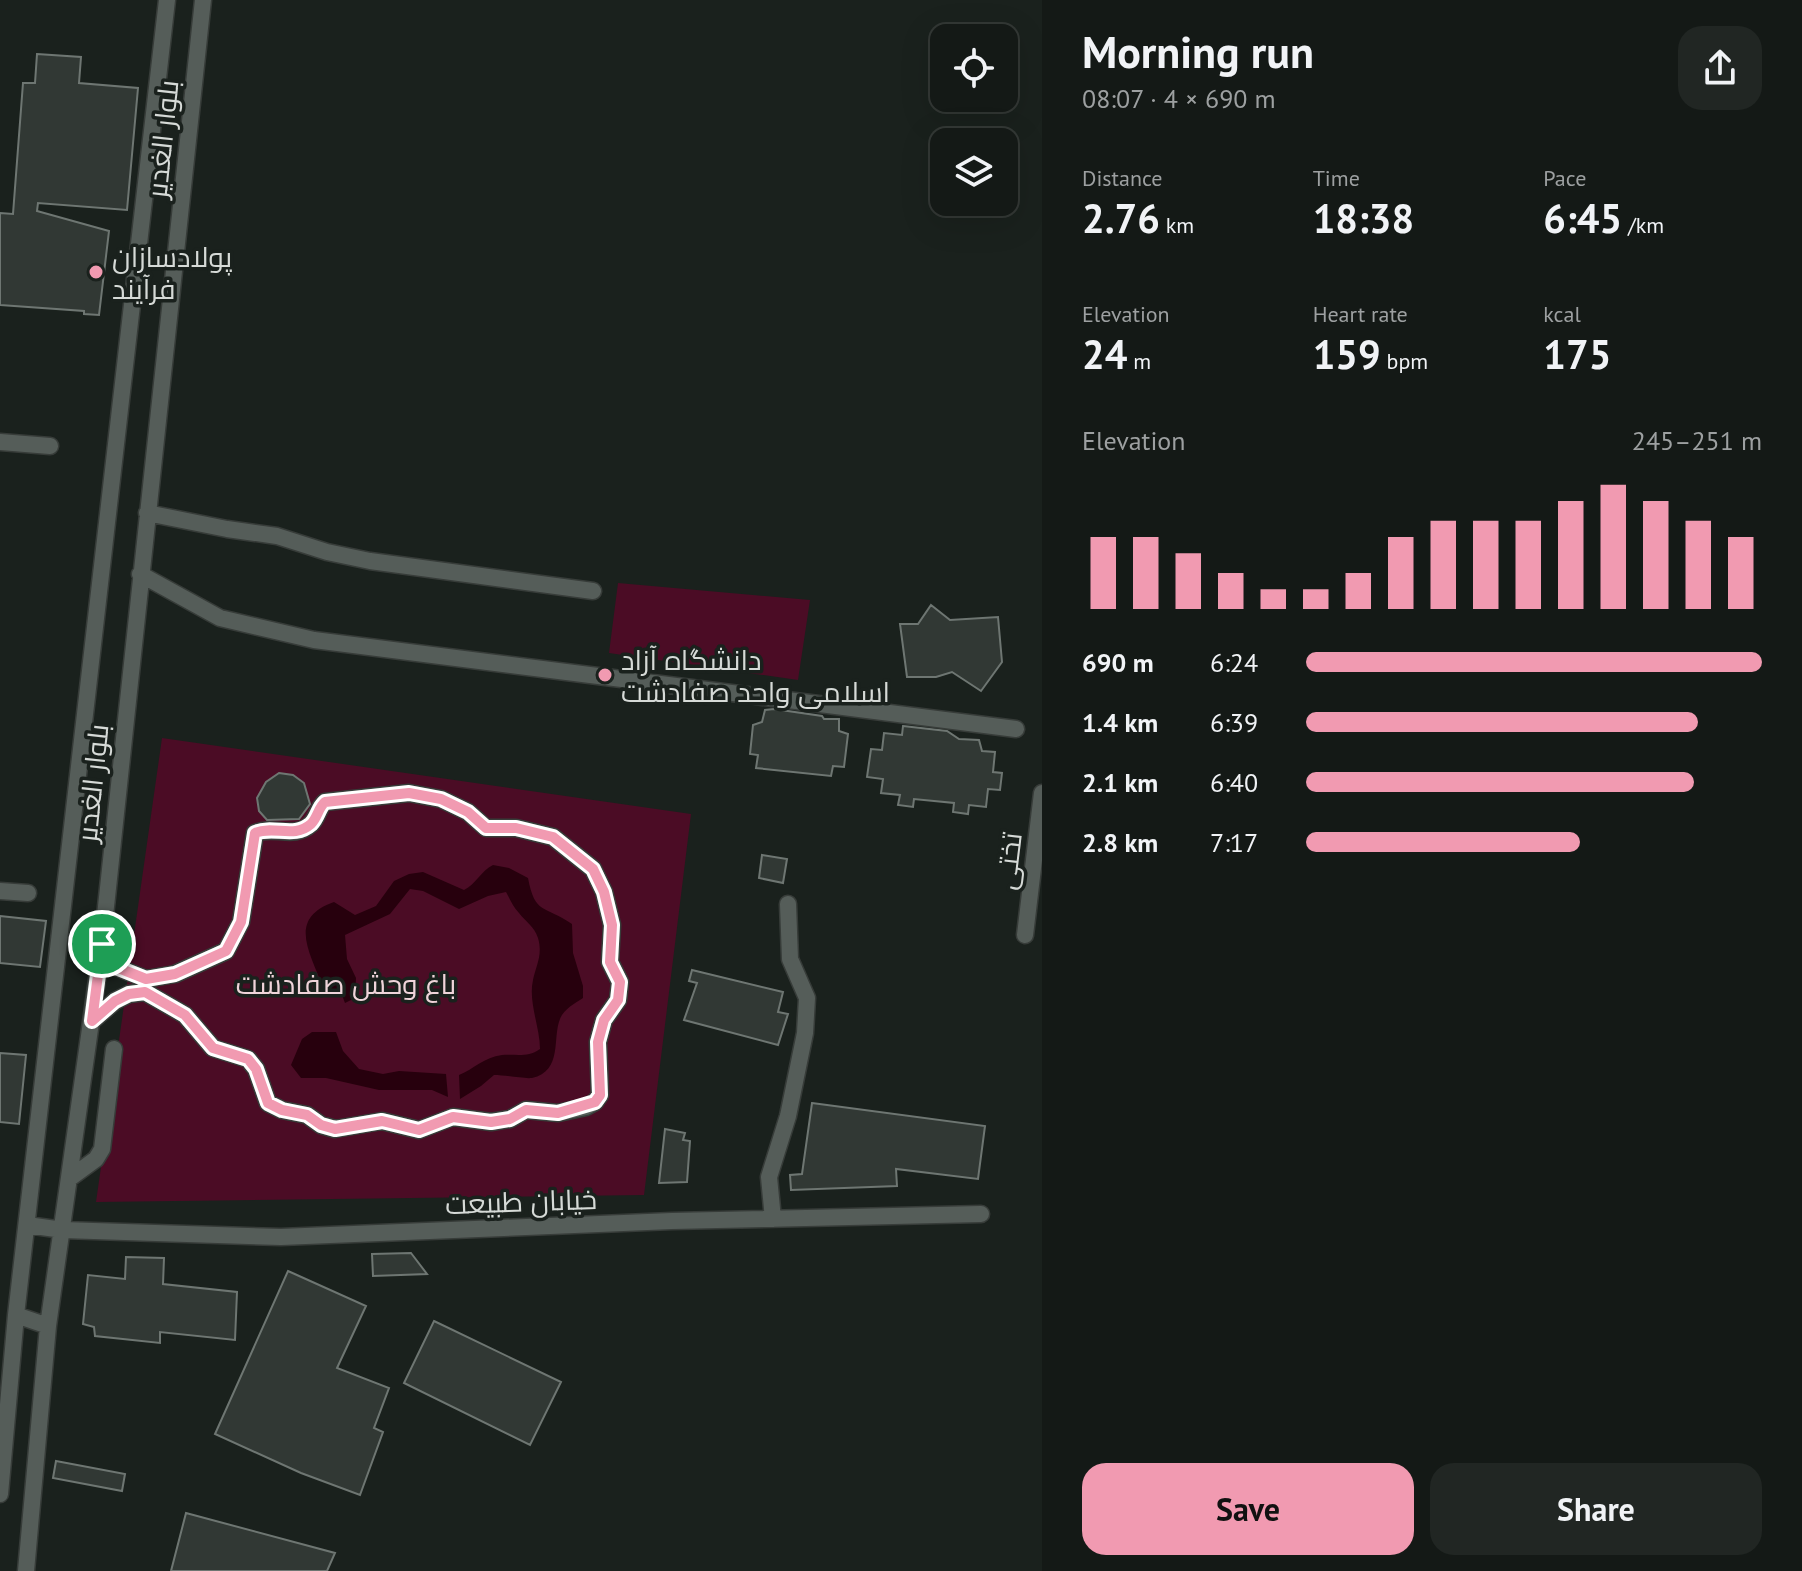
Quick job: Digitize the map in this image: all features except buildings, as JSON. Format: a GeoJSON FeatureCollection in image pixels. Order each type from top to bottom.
{"type":"FeatureCollection","features":[{"type":"Feature","properties":{"kind":"street","name":"بلوار الغدیر"},"geometry":{"type":"LineString","coordinates":[[0,1494],[16,1315],[167,0]]}},
{"type":"Feature","properties":{"kind":"street","name":"بلوار الغدیر"},"geometry":{"type":"LineString","coordinates":[[26,1571],[48,1326],[102,944],[203,0]]}},
{"type":"Feature","properties":{"kind":"street"},"geometry":{"type":"LineString","coordinates":[[0,442],[50,446]]}},
{"type":"Feature","properties":{"kind":"street"},"geometry":{"type":"LineString","coordinates":[[147,513],[277,536],[327,552],[370,561],[593,591]]}},
{"type":"Feature","properties":{"kind":"street"},"geometry":{"type":"LineString","coordinates":[[140,574],[220,618],[314,640],[1016,729]]}},
{"type":"Feature","properties":{"kind":"street"},"geometry":{"type":"LineString","coordinates":[[92,1021],[115,1001],[129,994],[145,992],[185,1015],[213,1048],[248,1059],[256,1069],[268,1103],[282,1110],[307,1115],[321,1125],[335,1129],[382,1121],[419,1130],[453,1117],[491,1122],[510,1119],[526,1110],[558,1113],[595,1102],[600,1095],[598,1042],[604,1020],[618,1000],[620,982],[610,962],[612,925],[604,892],[593,869],[553,837],[516,828],[486,828],[468,812],[441,799],[409,793],[325,802],[309,826],[295,832],[266,828],[255,833],[241,922],[226,951],[175,974],[146,979],[111,965],[102,944]]}},
{"type":"Feature","properties":{"kind":"street","name":"تختی"},"geometry":{"type":"LineString","coordinates":[[1025,935],[1042,793]]}},
{"type":"Feature","properties":{"kind":"street"},"geometry":{"type":"LineString","coordinates":[[0,891],[28,893]]}},
{"type":"Feature","properties":{"kind":"street"},"geometry":{"type":"LineString","coordinates":[[773,1219],[769,1177],[788,1116],[805,1033],[807,998],[790,959],[788,904]]}},
{"type":"Feature","properties":{"kind":"street"},"geometry":{"type":"LineString","coordinates":[[70,1178],[96,1159],[102,1149],[114,1049]]}},
{"type":"Feature","properties":{"kind":"street","name":"خیابان طبیعت"},"geometry":{"type":"LineString","coordinates":[[27,1225],[63,1230],[281,1237],[981,1214]]}},
{"type":"Feature","properties":{"kind":"street"},"geometry":{"type":"LineString","coordinates":[[16,1315],[48,1326]]}},
{"type":"Feature","properties":{"kind":"green space"},"geometry":{"type":"Polygon","coordinates":[[[618,583],[810,600],[798,680],[609,653],[618,583]]]}},
{"type":"Feature","properties":{"kind":"green space","name":"باغ وحش صفادشت"},"geometry":{"type":"Polygon","coordinates":[[[162,738],[691,814],[644,1195],[96,1202],[162,738]]]}},
{"type":"Feature","properties":{"kind":"shaded area"},"geometry":{"type":"Polygon","coordinates":[[[493,865],[509,868],[528,878],[538,904],[572,924],[573,953],[583,986],[583,998],[562,1016],[555,1053],[542,1074],[532,1078],[494,1075],[460,1099],[459,1075],[496,1056],[526,1055],[540,1049],[532,988],[539,955],[538,938],[506,892],[459,909],[423,891],[410,889],[390,914],[345,935],[347,959],[356,978],[355,998],[345,1003],[340,990],[323,988],[309,950],[306,927],[319,909],[334,902],[355,915],[376,906],[394,881],[409,874],[423,872],[464,890],[493,865]]]}},
{"type":"Feature","properties":{"kind":"shaded area"},"geometry":{"type":"Polygon","coordinates":[[[312,1032],[336,1032],[343,1051],[359,1069],[383,1074],[399,1071],[446,1074],[448,1097],[432,1090],[379,1090],[326,1078],[301,1078],[291,1065],[302,1039],[312,1032]]]}},
{"type":"Feature","properties":{"kind":"place","name":"پولادسازان فرآیند"},"geometry":{"type":"Point","coordinates":[96,272]}},
{"type":"Feature","properties":{"kind":"place","name":"دانشگاه آزاد اسلامی واحد صفادشت"},"geometry":{"type":"Point","coordinates":[605,675]}},
{"type":"Feature","properties":{"kind":"route"},"geometry":{"type":"LineString","coordinates":[[409,793],[441,799],[468,812],[486,828],[516,828],[553,837],[593,869],[604,892],[612,925],[610,962],[620,982],[618,1000],[604,1020],[598,1042],[600,1095],[586,1107],[558,1113],[526,1110],[510,1119],[491,1122],[453,1117],[419,1130],[382,1121],[335,1129],[321,1125],[307,1115],[282,1110],[268,1103],[256,1069],[248,1059],[213,1048],[185,1015],[145,992],[129,994],[115,1001],[92,1021],[102,944],[111,965],[146,979],[175,974],[226,951],[241,922],[255,833],[266,828],[295,832],[309,826],[325,802],[409,793]]}}]}
